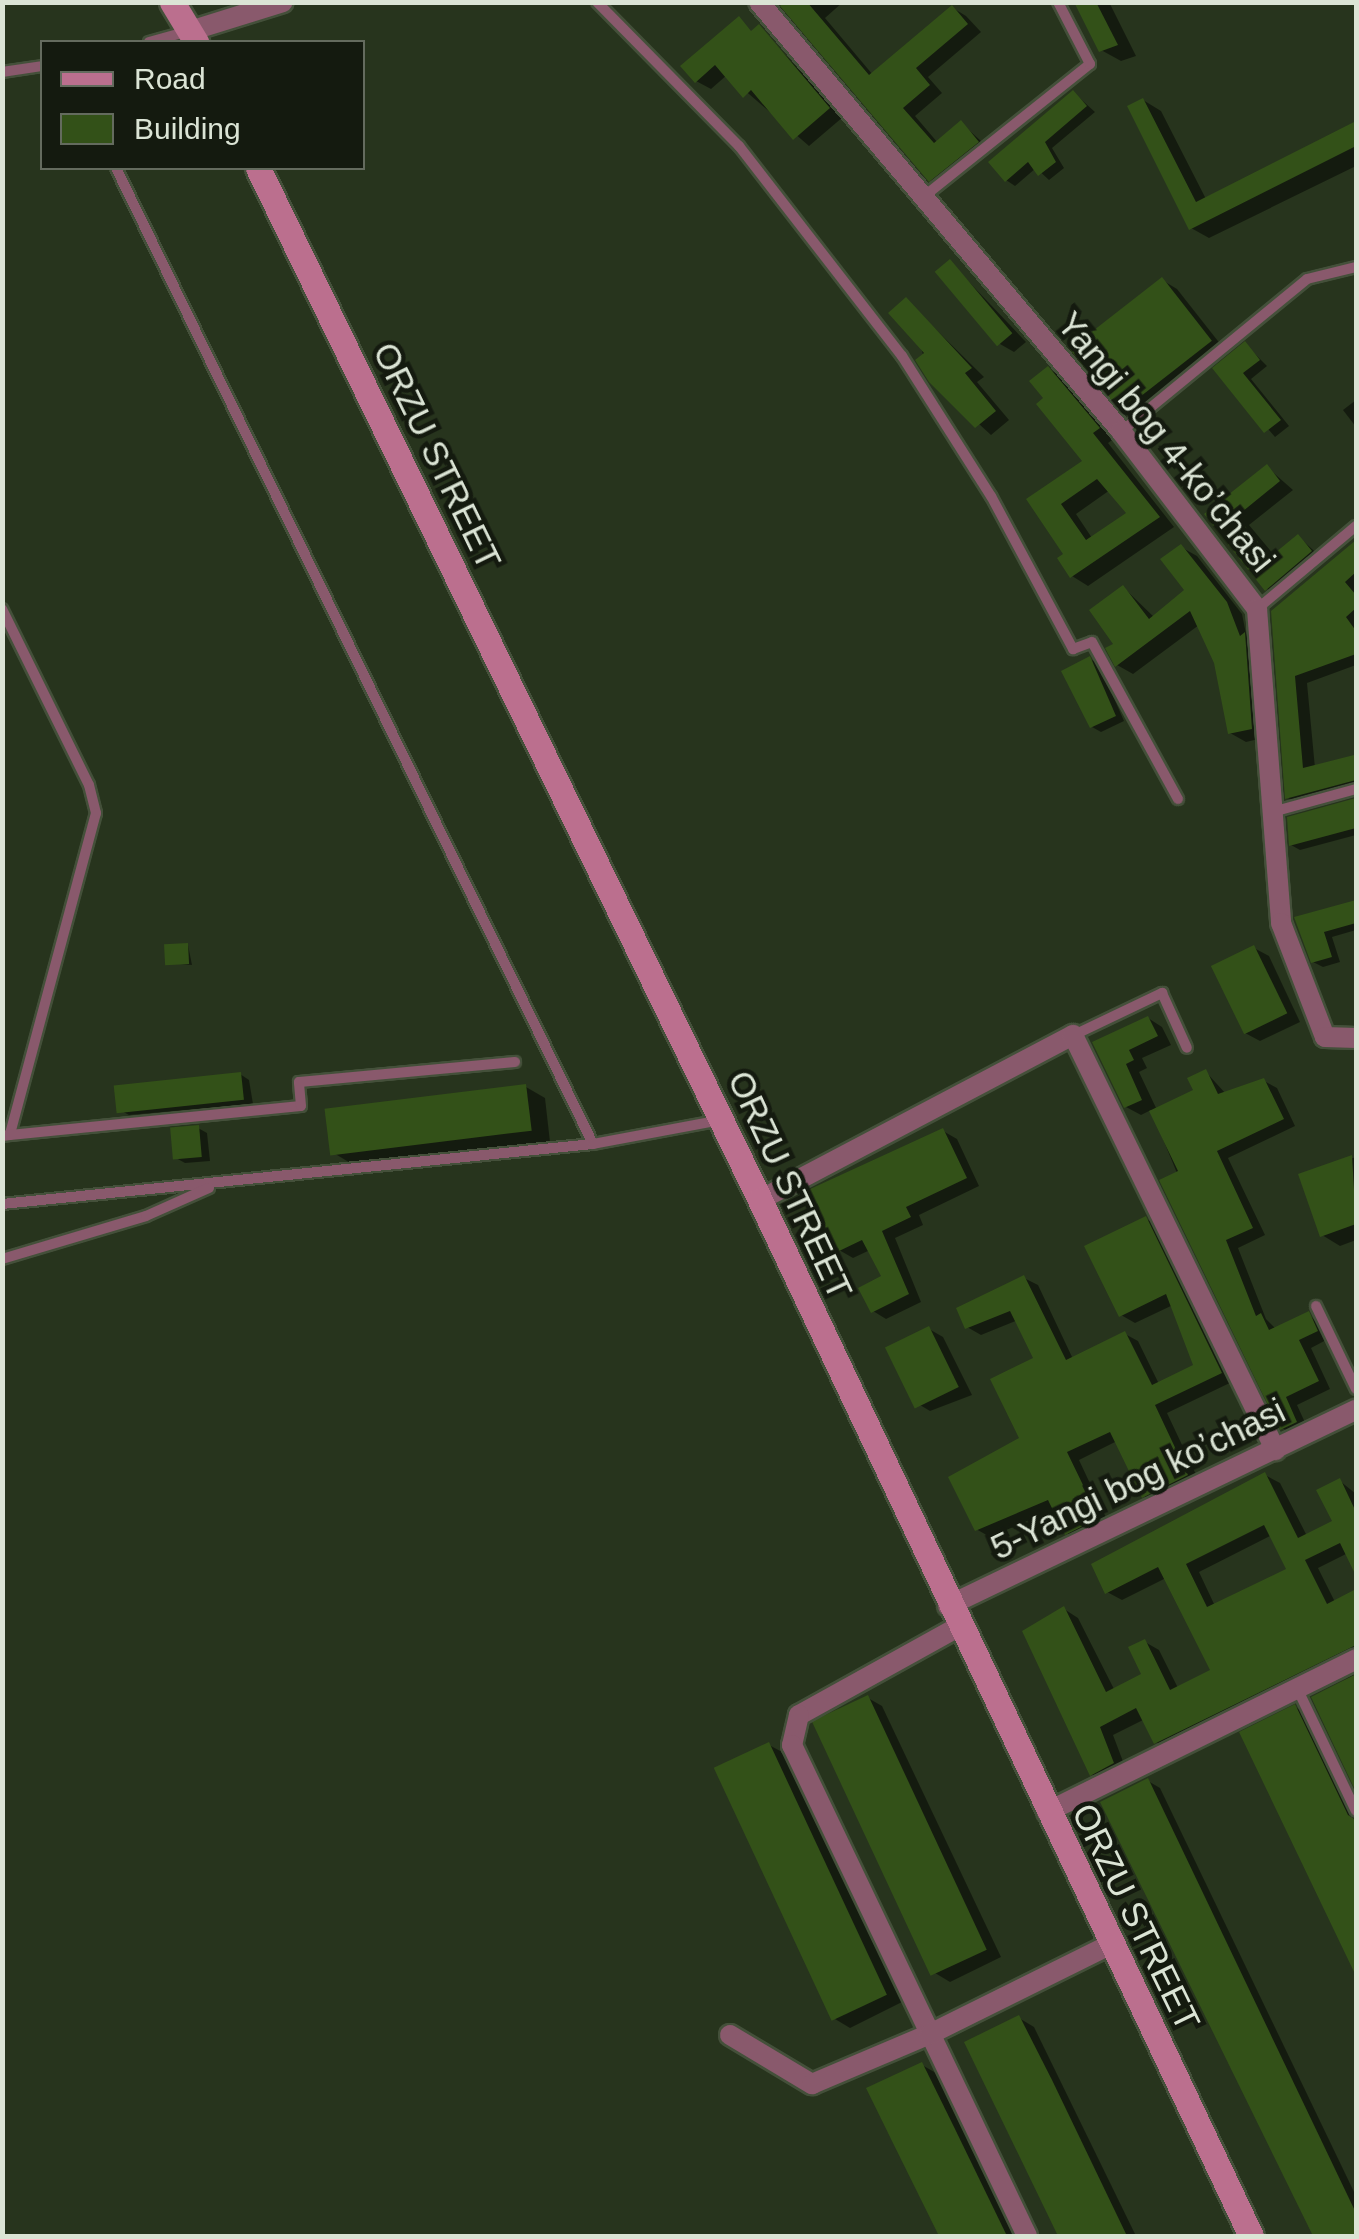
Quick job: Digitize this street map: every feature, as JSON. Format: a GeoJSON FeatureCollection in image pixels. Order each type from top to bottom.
{"type":"FeatureCollection","features":[{"type":"Feature","properties":{"kind":"main road"},"geometry":{"type":"LineString","coordinates":[[172,2],[193,37]]}},
{"type":"Feature","properties":{"kind":"main road","name":"ORZU STREET"},"geometry":{"type":"LineString","coordinates":[[259,170],[760,1200],[953,1617],[1251,2236]]}},
{"type":"Feature","properties":{"kind":"street"},"geometry":{"type":"LineString","coordinates":[[193,37],[282,2]]}},
{"type":"Feature","properties":{"kind":"street","name":"Yangi bog 4-koʼchasi"},"geometry":{"type":"LineString","coordinates":[[763,4],[922,199],[1121,431],[1257,609],[1266,658],[1271,812],[1282,922],[1324,1037],[1356,1038]]}},
{"type":"Feature","properties":{"kind":"street"},"geometry":{"type":"LineString","coordinates":[[760,1200],[1073,1035],[1275,1450]]}},
{"type":"Feature","properties":{"kind":"street","name":"5-Yangi bog koʼchasi"},"geometry":{"type":"LineString","coordinates":[[1027,2236],[792,1745],[799,1716],[953,1617],[1356,1410]]}},
{"type":"Feature","properties":{"kind":"street"},"geometry":{"type":"LineString","coordinates":[[1047,1812],[1356,1659]]}},
{"type":"Feature","properties":{"kind":"street"},"geometry":{"type":"LineString","coordinates":[[730,2035],[812,2084],[930,2034],[1111,1944]]}},
{"type":"Feature","properties":{"kind":"lane"},"geometry":{"type":"LineString","coordinates":[[597,2],[739,146],[902,356],[991,496],[1072,650],[1092,642],[1178,799]]}},
{"type":"Feature","properties":{"kind":"lane"},"geometry":{"type":"LineString","coordinates":[[922,199],[1090,64],[1058,2]]}},
{"type":"Feature","properties":{"kind":"lane"},"geometry":{"type":"LineString","coordinates":[[167,40],[193,37]]}},
{"type":"Feature","properties":{"kind":"lane"},"geometry":{"type":"LineString","coordinates":[[2,72],[40,66]]}},
{"type":"Feature","properties":{"kind":"lane"},"geometry":{"type":"LineString","coordinates":[[117,170],[593,1144]]}},
{"type":"Feature","properties":{"kind":"lane"},"geometry":{"type":"LineString","coordinates":[[1121,431],[1308,279],[1356,267]]}},
{"type":"Feature","properties":{"kind":"lane"},"geometry":{"type":"LineString","coordinates":[[1257,609],[1356,526]]}},
{"type":"Feature","properties":{"kind":"lane"},"geometry":{"type":"LineString","coordinates":[[2,609],[89,785],[96,814],[6,1136],[301,1106],[299,1082],[514,1062]]}},
{"type":"Feature","properties":{"kind":"lane"},"geometry":{"type":"LineString","coordinates":[[1271,812],[1356,789]]}},
{"type":"Feature","properties":{"kind":"lane"},"geometry":{"type":"LineString","coordinates":[[1073,1035],[1162,993],[1188,1048]]}},
{"type":"Feature","properties":{"kind":"lane"},"geometry":{"type":"LineString","coordinates":[[2,1204],[593,1144],[721,1120]]}},
{"type":"Feature","properties":{"kind":"lane"},"geometry":{"type":"LineString","coordinates":[[2,1259],[146,1216],[218,1184]]}},
{"type":"Feature","properties":{"kind":"lane"},"geometry":{"type":"LineString","coordinates":[[1316,1306],[1356,1389]]}},
{"type":"Feature","properties":{"kind":"lane"},"geometry":{"type":"LineString","coordinates":[[1298,1688],[1356,1811]]}},
{"type":"Feature","properties":{"kind":"building"},"geometry":{"type":"Polygon","coordinates":[[[784,2],[807,2],[869,75],[952,5],[968,24],[916,68],[930,85],[903,108],[934,143],[961,120],[979,142],[929,182],[780,6],[784,2]]]}},
{"type":"Feature","properties":{"kind":"building"},"geometry":{"type":"Polygon","coordinates":[[[1074,2],[1096,2],[1118,45],[1099,52],[1074,2]]]}},
{"type":"Feature","properties":{"kind":"building"},"geometry":{"type":"Polygon","coordinates":[[[739,16],[751,31],[759,24],[830,108],[793,140],[751,90],[743,98],[715,65],[695,83],[680,66],[739,16]]]}},
{"type":"Feature","properties":{"kind":"building"},"geometry":{"type":"Polygon","coordinates":[[[1073,90],[1087,106],[1045,142],[1056,162],[1038,176],[1028,162],[1005,182],[988,162],[1073,90]]]}},
{"type":"Feature","properties":{"kind":"building"},"geometry":{"type":"Polygon","coordinates":[[[1143,98],[1196,202],[1356,121],[1356,146],[1189,230],[1127,106],[1143,98]]]}},
{"type":"Feature","properties":{"kind":"building"},"geometry":{"type":"Polygon","coordinates":[[[950,259],[1012,333],[997,346],[935,272],[950,259]]]}},
{"type":"Feature","properties":{"kind":"building"},"geometry":{"type":"Polygon","coordinates":[[[1162,277],[1212,341],[1120,413],[1070,349],[1162,277]]]}},
{"type":"Feature","properties":{"kind":"building"},"geometry":{"type":"Polygon","coordinates":[[[906,297],[972,368],[965,373],[996,411],[975,428],[929,382],[915,360],[924,353],[888,313],[906,297]]]}},
{"type":"Feature","properties":{"kind":"building"},"geometry":{"type":"Polygon","coordinates":[[[1245,341],[1260,360],[1243,373],[1281,420],[1264,433],[1212,368],[1245,341]]]}},
{"type":"Feature","properties":{"kind":"building"},"geometry":{"type":"Polygon","coordinates":[[[1048,366],[1100,428],[1093,433],[1160,517],[1070,578],[1057,558],[1063,554],[1026,499],[1082,461],[1036,404],[1043,398],[1029,381],[1048,366]],[[1097,479],[1061,504],[1086,540],[1126,513],[1097,479]]]}},
{"type":"Feature","properties":{"kind":"building"},"geometry":{"type":"Polygon","coordinates":[[[1267,464],[1280,481],[1237,516],[1270,557],[1298,534],[1312,551],[1265,591],[1204,514],[1267,464]]]}},
{"type":"Feature","properties":{"kind":"building"},"geometry":{"type":"Polygon","coordinates":[[[1356,540],[1356,572],[1345,582],[1356,595],[1356,608],[1346,617],[1356,631],[1356,654],[1295,676],[1303,768],[1354,755],[1356,780],[1285,799],[1271,611],[1356,540]]]}},
{"type":"Feature","properties":{"kind":"building"},"geometry":{"type":"Polygon","coordinates":[[[1181,544],[1227,602],[1240,636],[1245,632],[1252,729],[1228,734],[1214,663],[1190,611],[1115,667],[1105,648],[1113,644],[1089,610],[1123,585],[1149,619],[1184,590],[1160,559],[1181,544]]]}},
{"type":"Feature","properties":{"kind":"building"},"geometry":{"type":"Polygon","coordinates":[[[1090,656],[1116,716],[1090,728],[1061,671],[1090,656]]]}},
{"type":"Feature","properties":{"kind":"building"},"geometry":{"type":"Polygon","coordinates":[[[1356,798],[1356,828],[1289,846],[1287,817],[1356,798]]]}},
{"type":"Feature","properties":{"kind":"building"},"geometry":{"type":"Polygon","coordinates":[[[1356,900],[1356,923],[1324,932],[1332,957],[1311,963],[1294,917],[1356,900]]]}},
{"type":"Feature","properties":{"kind":"building"},"geometry":{"type":"Polygon","coordinates":[[[188,943],[189,964],[165,965],[164,944],[188,943]]]}},
{"type":"Feature","properties":{"kind":"building"},"geometry":{"type":"Polygon","coordinates":[[[1254,945],[1287,1013],[1244,1034],[1211,966],[1254,945]]]}},
{"type":"Feature","properties":{"kind":"building"},"geometry":{"type":"Polygon","coordinates":[[[1148,1016],[1158,1036],[1129,1050],[1134,1060],[1126,1064],[1142,1100],[1124,1108],[1092,1042],[1148,1016]]]}},
{"type":"Feature","properties":{"kind":"building"},"geometry":{"type":"Polygon","coordinates":[[[1206,1069],[1218,1094],[1264,1078],[1284,1119],[1217,1151],[1253,1228],[1226,1240],[1256,1316],[1261,1313],[1269,1330],[1309,1311],[1318,1331],[1299,1340],[1319,1381],[1286,1397],[1297,1422],[1280,1430],[1159,1180],[1178,1171],[1149,1111],[1193,1090],[1187,1078],[1206,1069]]]}},
{"type":"Feature","properties":{"kind":"building"},"geometry":{"type":"Polygon","coordinates":[[[241,1072],[244,1100],[117,1113],[114,1085],[241,1072]]]}},
{"type":"Feature","properties":{"kind":"building"},"geometry":{"type":"Polygon","coordinates":[[[526,1084],[532,1131],[330,1155],[325,1109],[526,1084]]]}},
{"type":"Feature","properties":{"kind":"building"},"geometry":{"type":"Polygon","coordinates":[[[199,1125],[202,1157],[173,1159],[170,1128],[199,1125]]]}},
{"type":"Feature","properties":{"kind":"building"},"geometry":{"type":"Polygon","coordinates":[[[943,1128],[967,1178],[906,1207],[911,1217],[882,1231],[909,1294],[871,1313],[858,1288],[881,1276],[862,1240],[837,1252],[808,1190],[943,1128]]]}},
{"type":"Feature","properties":{"kind":"building"},"geometry":{"type":"Polygon","coordinates":[[[1352,1155],[1356,1224],[1320,1237],[1298,1174],[1352,1155]]]}},
{"type":"Feature","properties":{"kind":"building"},"geometry":{"type":"Polygon","coordinates":[[[1146,1216],[1222,1373],[1155,1405],[1188,1475],[1142,1498],[1110,1432],[1067,1452],[1099,1518],[1065,1535],[1048,1500],[975,1531],[948,1477],[1019,1438],[990,1379],[1033,1358],[1010,1311],[965,1329],[956,1308],[1024,1275],[1066,1360],[1125,1331],[1152,1385],[1193,1365],[1166,1294],[1119,1317],[1084,1246],[1146,1216]]]}},
{"type":"Feature","properties":{"kind":"building"},"geometry":{"type":"Polygon","coordinates":[[[929,1326],[959,1387],[915,1409],[885,1347],[929,1326]]]}},
{"type":"Feature","properties":{"kind":"building"},"geometry":{"type":"Polygon","coordinates":[[[1265,1472],[1298,1538],[1332,1521],[1316,1490],[1340,1478],[1356,1512],[1356,1576],[1340,1543],[1305,1560],[1327,1604],[1356,1589],[1356,1645],[1154,1744],[1136,1708],[1100,1727],[1114,1763],[1090,1776],[1022,1631],[1064,1606],[1106,1692],[1141,1674],[1128,1647],[1145,1639],[1170,1690],[1210,1670],[1158,1567],[1105,1594],[1091,1564],[1265,1472]],[[1264,1525],[1186,1564],[1207,1607],[1286,1569],[1264,1525]]]}},
{"type":"Feature","properties":{"kind":"building"},"geometry":{"type":"Polygon","coordinates":[[[1356,1674],[1356,1792],[1311,1697],[1356,1674]]]}},
{"type":"Feature","properties":{"kind":"building"},"geometry":{"type":"Polygon","coordinates":[[[868,1695],[987,1950],[931,1976],[812,1721],[868,1695]]]}},
{"type":"Feature","properties":{"kind":"building"},"geometry":{"type":"Polygon","coordinates":[[[1295,1704],[1348,1815],[1356,1820],[1356,1976],[1239,1732],[1295,1704]]]}},
{"type":"Feature","properties":{"kind":"building"},"geometry":{"type":"Polygon","coordinates":[[[769,1742],[887,1995],[832,2021],[714,1768],[769,1742]]]}},
{"type":"Feature","properties":{"kind":"building"},"geometry":{"type":"Polygon","coordinates":[[[1148,1778],[1356,2213],[1356,2236],[1313,2236],[1100,1802],[1148,1778]]]}},
{"type":"Feature","properties":{"kind":"building"},"geometry":{"type":"Polygon","coordinates":[[[1019,2015],[1127,2236],[1058,2236],[964,2042],[1019,2015]]]}},
{"type":"Feature","properties":{"kind":"building"},"geometry":{"type":"Polygon","coordinates":[[[922,2062],[1007,2236],[939,2236],[866,2088],[922,2062]]]}}]}
